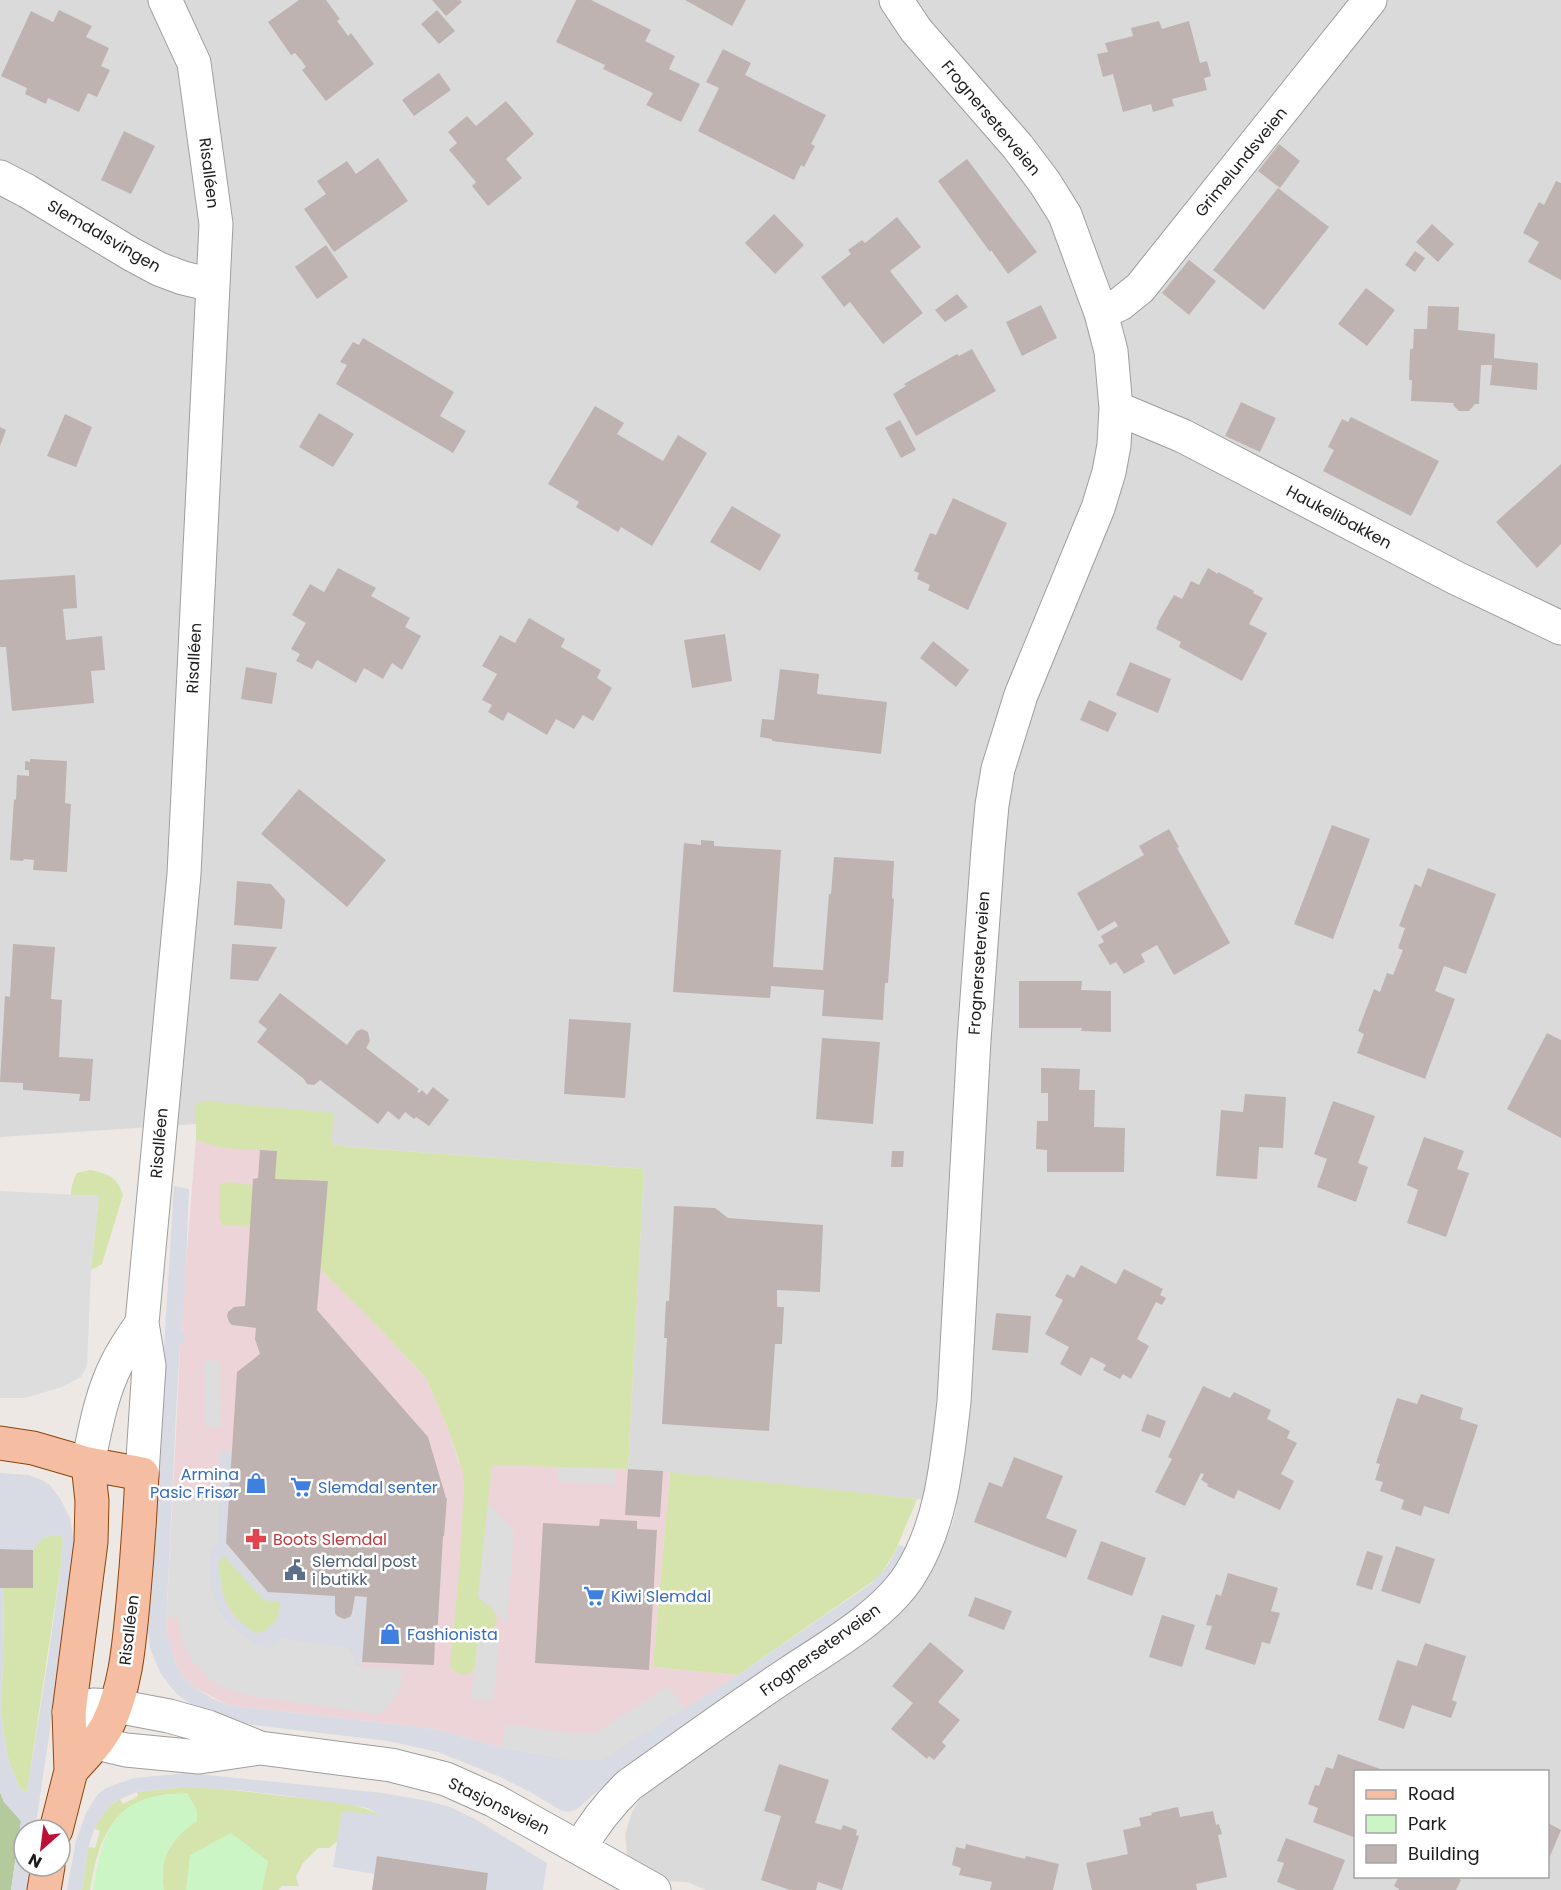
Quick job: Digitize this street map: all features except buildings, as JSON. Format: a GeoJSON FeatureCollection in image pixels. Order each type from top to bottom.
{"type":"FeatureCollection","features":[{"type":"Feature","properties":{"kind":"main road"},"geometry":{"type":"LineString","coordinates":[[0,1443],[33,1448],[88,1464],[142,1474]]}},
{"type":"Feature","properties":{"kind":"main road","name":"Risalléen"},"geometry":{"type":"LineString","coordinates":[[59,1818],[71,1771],[69,1712],[91,1542],[92,1500],[88,1464]]}},
{"type":"Feature","properties":{"kind":"main road","name":"Risalléen"},"geometry":{"type":"LineString","coordinates":[[71,1771],[96,1743],[107,1726],[116,1706],[126,1667],[138,1545],[142,1474]]}},
{"type":"Feature","properties":{"kind":"street","name":"Risalléen"},"geometry":{"type":"LineString","coordinates":[[142,1474],[149,1366],[142,1323],[184,874],[216,224],[194,63],[165,0]]}},
{"type":"Feature","properties":{"kind":"street","name":"Frognerseterveien"},"geometry":{"type":"LineString","coordinates":[[580,1848],[592,1826],[609,1804],[629,1785],[826,1650],[890,1599],[908,1577],[930,1531],[947,1461],[954,1402],[975,1028],[992,805],[998,769],[1021,695],[1098,508],[1114,445],[1116,408],[1112,358],[1101,313],[1065,215],[1018,147],[916,30],[896,0]]}},
{"type":"Feature","properties":{"kind":"street","name":"Grimelundsveien"},"geometry":{"type":"LineString","coordinates":[[1101,313],[1120,304],[1140,288],[1370,0]]}},
{"type":"Feature","properties":{"kind":"street","name":"Slemdalsvingen"},"geometry":{"type":"LineString","coordinates":[[0,177],[159,269],[212,285]]}},
{"type":"Feature","properties":{"kind":"street","name":"Haukelibakken"},"geometry":{"type":"LineString","coordinates":[[1116,408],[1193,441],[1456,578],[1561,628]]}},
{"type":"Feature","properties":{"kind":"street","name":"Risalléen"},"geometry":{"type":"LineString","coordinates":[[88,1464],[99,1413],[110,1379],[117,1363],[142,1323]]}},
{"type":"Feature","properties":{"kind":"street","name":"Stasjonsveien"},"geometry":{"type":"LineString","coordinates":[[69,1712],[93,1705],[116,1706],[169,1716],[208,1727],[260,1748],[391,1765],[446,1779],[487,1796],[654,1890]]}},
{"type":"Feature","properties":{"kind":"street"},"geometry":{"type":"LineString","coordinates":[[69,1712],[81,1732],[96,1743]]}},
{"type":"Feature","properties":{"kind":"street","name":"Stasjonsveien"},"geometry":{"type":"LineString","coordinates":[[96,1743],[137,1752],[199,1757],[260,1748]]}},
{"type":"Feature","properties":{"kind":"shaded area"},"geometry":{"type":"Polygon","coordinates":[[[0,0],[1561,0],[1561,1890],[706,1890],[687,1882],[668,1881],[650,1876],[635,1866],[627,1854],[625,1834],[632,1812],[642,1797],[917,1592],[933,1569],[954,1520],[957,1505],[628,1469],[644,1169],[350,1147],[197,1124],[0,1137],[0,0]]]}},
{"type":"Feature","properties":{"kind":"shaded area"},"geometry":{"type":"Polygon","coordinates":[[[197,1124],[331,1144],[320,1269],[426,1378],[448,1429],[459,1463],[670,1472],[653,1667],[738,1675],[616,1752],[603,1759],[582,1760],[501,1747],[435,1729],[228,1705],[197,1689],[183,1676],[176,1664],[166,1629],[182,1314],[197,1124]]]}},
{"type":"Feature","properties":{"kind":"shaded area"},"geometry":{"type":"Polygon","coordinates":[[[174,1186],[189,1189],[181,1332],[185,1333],[184,1342],[180,1346],[166,1629],[176,1664],[183,1676],[213,1699],[228,1705],[435,1729],[501,1747],[572,1760],[603,1759],[738,1675],[872,1583],[888,1565],[899,1545],[909,1548],[890,1579],[848,1612],[615,1776],[577,1809],[569,1812],[560,1810],[498,1776],[438,1752],[388,1741],[221,1721],[205,1714],[178,1695],[160,1672],[150,1648],[147,1622],[174,1186]]]}},
{"type":"Feature","properties":{"kind":"shaded area"},"geometry":{"type":"Polygon","coordinates":[[[0,1191],[99,1196],[91,1270],[87,1366],[81,1377],[62,1387],[25,1398],[0,1398],[0,1191]]]}},
{"type":"Feature","properties":{"kind":"shaded area"},"geometry":{"type":"Polygon","coordinates":[[[220,1360],[221,1428],[205,1428],[204,1361],[220,1360]]]}},
{"type":"Feature","properties":{"kind":"shaded area"},"geometry":{"type":"Polygon","coordinates":[[[220,1451],[232,1452],[226,1543],[268,1592],[335,1596],[335,1613],[344,1619],[350,1617],[352,1613],[355,1596],[367,1597],[362,1666],[355,1666],[348,1648],[282,1638],[269,1649],[252,1642],[224,1620],[210,1586],[210,1556],[218,1539],[220,1451]],[[224,1556],[218,1563],[223,1596],[233,1616],[255,1633],[264,1632],[278,1618],[280,1602],[264,1600],[224,1556]]]}},
{"type":"Feature","properties":{"kind":"shaded area"},"geometry":{"type":"Polygon","coordinates":[[[557,1467],[616,1469],[614,1485],[557,1481],[557,1467]]]}},
{"type":"Feature","properties":{"kind":"shaded area"},"geometry":{"type":"Polygon","coordinates":[[[0,1473],[29,1475],[50,1485],[70,1518],[74,1540],[73,1575],[37,1818],[18,1818],[4,1802],[0,1792],[0,1588],[4,1588],[1,1710],[5,1743],[9,1762],[20,1789],[27,1792],[49,1653],[63,1540],[60,1535],[44,1537],[33,1550],[0,1549],[0,1473]]]}},
{"type":"Feature","properties":{"kind":"shaded area"},"geometry":{"type":"Polygon","coordinates":[[[174,1490],[221,1493],[220,1529],[210,1556],[210,1586],[224,1620],[237,1631],[348,1648],[355,1666],[403,1670],[399,1692],[380,1714],[257,1697],[233,1691],[221,1687],[192,1662],[182,1641],[178,1618],[167,1617],[174,1490]]]}},
{"type":"Feature","properties":{"kind":"shaded area"},"geometry":{"type":"Polygon","coordinates":[[[488,1504],[514,1529],[507,1622],[478,1597],[488,1504]]]}},
{"type":"Feature","properties":{"kind":"shaded area"},"geometry":{"type":"Polygon","coordinates":[[[479,1628],[500,1631],[493,1701],[471,1700],[479,1628]]]}},
{"type":"Feature","properties":{"kind":"shaded area"},"geometry":{"type":"Polygon","coordinates":[[[668,1686],[684,1709],[603,1759],[572,1760],[501,1747],[506,1724],[579,1734],[595,1733],[668,1686]]]}},
{"type":"Feature","properties":{"kind":"shaded area"},"geometry":{"type":"Polygon","coordinates":[[[188,1773],[383,1793],[450,1807],[475,1819],[547,1863],[543,1890],[486,1890],[488,1873],[378,1856],[375,1874],[333,1867],[342,1811],[380,1815],[368,1808],[305,1798],[238,1790],[182,1787],[137,1792],[109,1806],[95,1827],[88,1848],[82,1890],[67,1890],[69,1878],[72,1878],[76,1841],[86,1813],[97,1795],[106,1788],[134,1778],[188,1773]]]}},
{"type":"Feature","properties":{"kind":"shaded area"},"geometry":{"type":"Polygon","coordinates":[[[13,1878],[28,1878],[26,1890],[11,1890],[13,1878]]]}},
{"type":"Feature","properties":{"kind":"green space"},"geometry":{"type":"Polygon","coordinates":[[[199,1102],[334,1113],[331,1144],[350,1147],[644,1169],[628,1469],[492,1465],[478,1597],[494,1611],[497,1621],[493,1630],[479,1629],[475,1666],[470,1673],[459,1674],[450,1667],[459,1573],[463,1473],[448,1429],[426,1378],[320,1269],[327,1181],[275,1179],[277,1151],[223,1148],[196,1140],[196,1106],[199,1102]]]}},
{"type":"Feature","properties":{"kind":"green space"},"geometry":{"type":"Polygon","coordinates":[[[90,1170],[115,1180],[123,1195],[102,1264],[91,1270],[99,1196],[71,1195],[72,1184],[77,1173],[90,1170]]]}},
{"type":"Feature","properties":{"kind":"green space"},"geometry":{"type":"Polygon","coordinates":[[[228,1182],[253,1185],[251,1227],[222,1225],[219,1220],[219,1188],[221,1184],[228,1182]]]}},
{"type":"Feature","properties":{"kind":"green space"},"geometry":{"type":"Polygon","coordinates":[[[670,1472],[917,1499],[895,1552],[879,1577],[738,1675],[653,1667],[670,1472]]]}},
{"type":"Feature","properties":{"kind":"green space"},"geometry":{"type":"Polygon","coordinates":[[[60,1535],[63,1540],[61,1565],[27,1792],[20,1789],[9,1762],[1,1710],[4,1588],[32,1588],[33,1550],[43,1537],[60,1535]]]}},
{"type":"Feature","properties":{"kind":"green space"},"geometry":{"type":"Polygon","coordinates":[[[224,1555],[264,1600],[281,1602],[274,1624],[267,1630],[255,1634],[238,1620],[229,1608],[222,1590],[218,1563],[224,1555]]]}},
{"type":"Feature","properties":{"kind":"green space"},"geometry":{"type":"Polygon","coordinates":[[[182,1787],[228,1789],[330,1801],[358,1807],[382,1816],[342,1812],[338,1841],[329,1848],[318,1848],[303,1863],[296,1877],[299,1886],[282,1886],[278,1890],[164,1890],[163,1864],[173,1843],[185,1829],[168,1794],[152,1797],[126,1809],[109,1828],[95,1865],[90,1890],[82,1890],[88,1848],[95,1848],[100,1831],[95,1827],[109,1806],[120,1799],[123,1804],[138,1796],[137,1792],[182,1787]]]}},
{"type":"Feature","properties":{"kind":"green space"},"geometry":{"type":"Polygon","coordinates":[[[0,1792],[4,1802],[18,1818],[12,1818],[11,1890],[0,1890],[0,1792]]]}},
{"type":"Feature","properties":{"kind":"green space"},"geometry":{"type":"Polygon","coordinates":[[[187,1793],[197,1810],[197,1821],[180,1835],[168,1850],[163,1868],[164,1890],[93,1890],[102,1848],[117,1818],[128,1808],[143,1800],[162,1795],[187,1793]]]}},
{"type":"Feature","properties":{"kind":"green space"},"geometry":{"type":"Polygon","coordinates":[[[231,1833],[268,1861],[262,1890],[186,1890],[190,1855],[231,1833]]]}},
{"type":"Feature","properties":{"kind":"place","name":"Armina Pasic Frisør"},"geometry":{"type":"Point","coordinates":[256,1483]}},
{"type":"Feature","properties":{"kind":"place","name":"Slemdal senter"},"geometry":{"type":"Point","coordinates":[301,1487]}},
{"type":"Feature","properties":{"kind":"place","name":"Boots Slemdal"},"geometry":{"type":"Point","coordinates":[256,1539]}},
{"type":"Feature","properties":{"kind":"place","name":"Slemdal post i butikk"},"geometry":{"type":"Point","coordinates":[295,1570]}},
{"type":"Feature","properties":{"kind":"place","name":"Kiwi Slemdal"},"geometry":{"type":"Point","coordinates":[594,1596]}},
{"type":"Feature","properties":{"kind":"place","name":"Fashionista"},"geometry":{"type":"Point","coordinates":[390,1634]}}]}
